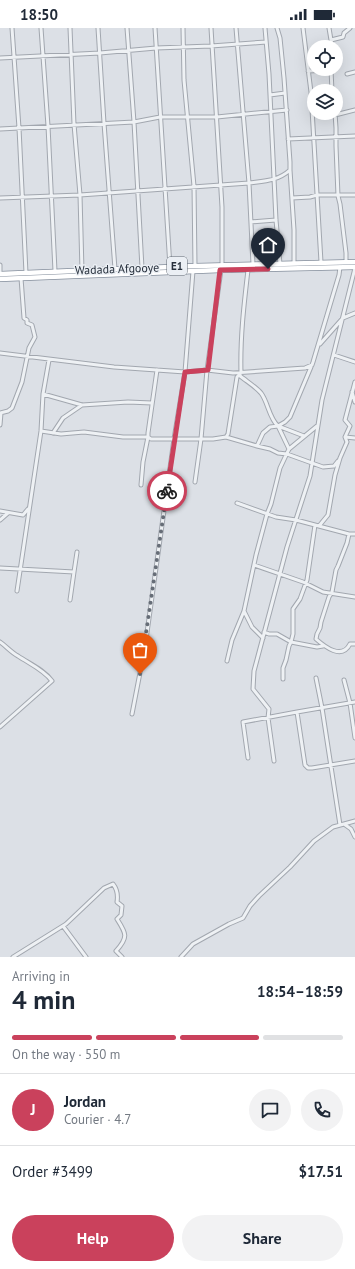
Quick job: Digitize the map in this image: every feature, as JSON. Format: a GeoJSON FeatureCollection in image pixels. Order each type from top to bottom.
{"type":"FeatureCollection","features":[{"type":"Feature","properties":{"kind":"highway","name":"Wadada Afgooye"},"geometry":{"type":"LineString","coordinates":[[0,274],[170,266],[355,262]]}},
{"type":"Feature","properties":{"kind":"highway","name":"Wadada Afgooye"},"geometry":{"type":"LineString","coordinates":[[0,279],[220,270],[355,267]]}},
{"type":"Feature","properties":{"kind":"street"},"geometry":{"type":"LineString","coordinates":[[12,28],[23,197],[26,273]]}},
{"type":"Feature","properties":{"kind":"street"},"geometry":{"type":"LineString","coordinates":[[41,28],[48,126],[55,271]]}},
{"type":"Feature","properties":{"kind":"street"},"geometry":{"type":"LineString","coordinates":[[70,28],[74,124],[80,195],[82,271]]}},
{"type":"Feature","properties":{"kind":"street"},"geometry":{"type":"LineString","coordinates":[[98,28],[115,269]]}},
{"type":"Feature","properties":{"kind":"street"},"geometry":{"type":"LineString","coordinates":[[127,28],[142,268]]}},
{"type":"Feature","properties":{"kind":"street"},"geometry":{"type":"LineString","coordinates":[[155,28],[170,266]]}},
{"type":"Feature","properties":{"kind":"street"},"geometry":{"type":"LineString","coordinates":[[183,28],[184,80],[194,186],[195,266]]}},
{"type":"Feature","properties":{"kind":"street"},"geometry":{"type":"LineString","coordinates":[[211,28],[222,207],[222,265]]}},
{"type":"Feature","properties":{"kind":"street"},"geometry":{"type":"LineString","coordinates":[[236,28],[249,183],[253,264]]}},
{"type":"Feature","properties":{"kind":"street"},"geometry":{"type":"LineString","coordinates":[[265,28],[275,180],[276,220],[280,264]]}},
{"type":"Feature","properties":{"kind":"street"},"geometry":{"type":"LineString","coordinates":[[277,28],[287,110],[294,263]]}},
{"type":"Feature","properties":{"kind":"street"},"geometry":{"type":"LineString","coordinates":[[303,28],[307,62]]}},
{"type":"Feature","properties":{"kind":"street"},"geometry":{"type":"LineString","coordinates":[[329,28],[331,40],[343,37],[344,33],[350,28]]}},
{"type":"Feature","properties":{"kind":"street"},"geometry":{"type":"LineString","coordinates":[[0,58],[43,57],[156,48],[266,42]]}},
{"type":"Feature","properties":{"kind":"street"},"geometry":{"type":"LineString","coordinates":[[347,74],[355,72]]}},
{"type":"Feature","properties":{"kind":"street"},"geometry":{"type":"LineString","coordinates":[[309,76],[311,92],[321,262]]}},
{"type":"Feature","properties":{"kind":"street"},"geometry":{"type":"LineString","coordinates":[[270,95],[285,93]]}},
{"type":"Feature","properties":{"kind":"street"},"geometry":{"type":"LineString","coordinates":[[0,129],[134,122],[160,117],[217,117],[287,110]]}},
{"type":"Feature","properties":{"kind":"street"},"geometry":{"type":"LineString","coordinates":[[343,112],[355,110]]}},
{"type":"Feature","properties":{"kind":"street"},"geometry":{"type":"LineString","coordinates":[[336,120],[338,196],[346,262]]}},
{"type":"Feature","properties":{"kind":"street"},"geometry":{"type":"LineString","coordinates":[[288,139],[355,136]]}},
{"type":"Feature","properties":{"kind":"street"},"geometry":{"type":"LineString","coordinates":[[0,198],[80,195],[249,183],[275,180],[284,176],[290,170]]}},
{"type":"Feature","properties":{"kind":"street"},"geometry":{"type":"LineString","coordinates":[[292,198],[355,195]]}},
{"type":"Feature","properties":{"kind":"street"},"geometry":{"type":"LineString","coordinates":[[251,222],[276,220]]}},
{"type":"Feature","properties":{"kind":"street"},"geometry":{"type":"LineString","coordinates":[[0,265],[0,274]]}},
{"type":"Feature","properties":{"kind":"street"},"geometry":{"type":"LineString","coordinates":[[257,446],[263,433],[270,427],[278,426],[286,422],[290,417],[319,346],[340,267]]}},
{"type":"Feature","properties":{"kind":"street"},"geometry":{"type":"LineString","coordinates":[[274,761],[268,709],[253,689],[254,671],[279,573],[310,476],[322,400],[355,267]]}},
{"type":"Feature","properties":{"kind":"street"},"geometry":{"type":"LineString","coordinates":[[195,482],[220,270]]}},
{"type":"Feature","properties":{"kind":"street"},"geometry":{"type":"LineString","coordinates":[[226,437],[228,434],[237,377],[240,374],[242,324],[248,270]]}},
{"type":"Feature","properties":{"kind":"street"},"geometry":{"type":"LineString","coordinates":[[132,714],[144,647],[185,372],[193,271]]}},
{"type":"Feature","properties":{"kind":"street"},"geometry":{"type":"LineString","coordinates":[[0,425],[0,413],[8,411],[12,408],[22,382],[29,348],[36,337],[32,325],[27,323],[24,318],[21,278]]}},
{"type":"Feature","properties":{"kind":"street"},"geometry":{"type":"LineString","coordinates":[[319,346],[343,318],[355,314]]}},
{"type":"Feature","properties":{"kind":"street"},"geometry":{"type":"LineString","coordinates":[[0,353],[114,367],[185,372],[208,370],[240,374],[305,368],[312,365]]}},
{"type":"Feature","properties":{"kind":"street"},"geometry":{"type":"LineString","coordinates":[[334,355],[355,362]]}},
{"type":"Feature","properties":{"kind":"street"},"geometry":{"type":"LineString","coordinates":[[17,591],[41,431],[43,394],[49,360]]}},
{"type":"Feature","properties":{"kind":"street"},"geometry":{"type":"LineString","coordinates":[[141,485],[157,370]]}},
{"type":"Feature","properties":{"kind":"street"},"geometry":{"type":"LineString","coordinates":[[240,374],[260,392],[268,405],[272,417],[289,449]]}},
{"type":"Feature","properties":{"kind":"street"},"geometry":{"type":"LineString","coordinates":[[283,679],[283,668],[288,646],[291,642],[294,624],[293,609],[297,604],[306,583],[317,525],[328,515],[335,475],[347,442],[345,437],[350,426],[345,420],[355,382]]}},
{"type":"Feature","properties":{"kind":"street"},"geometry":{"type":"LineString","coordinates":[[352,392],[355,402]]}},
{"type":"Feature","properties":{"kind":"street"},"geometry":{"type":"LineString","coordinates":[[43,394],[82,405],[128,402],[152,403]]}},
{"type":"Feature","properties":{"kind":"street"},"geometry":{"type":"LineString","coordinates":[[53,433],[63,418],[82,405]]}},
{"type":"Feature","properties":{"kind":"street"},"geometry":{"type":"LineString","coordinates":[[278,426],[304,436]]}},
{"type":"Feature","properties":{"kind":"street"},"geometry":{"type":"LineString","coordinates":[[227,661],[232,640],[244,611],[254,565],[267,514],[272,504],[280,468],[289,449],[317,426]]}},
{"type":"Feature","properties":{"kind":"street"},"geometry":{"type":"LineString","coordinates":[[41,431],[61,434],[84,432],[122,438],[148,437],[150,439],[221,439],[226,437],[270,449],[278,453],[287,454],[323,467],[334,466],[340,458]]}},
{"type":"Feature","properties":{"kind":"street"},"geometry":{"type":"LineString","coordinates":[[345,437],[355,438]]}},
{"type":"Feature","properties":{"kind":"street"},"geometry":{"type":"LineString","coordinates":[[237,503],[276,517],[296,520],[349,534],[355,534]]}},
{"type":"Feature","properties":{"kind":"street"},"geometry":{"type":"LineString","coordinates":[[0,511],[23,515],[29,508]]}},
{"type":"Feature","properties":{"kind":"street"},"geometry":{"type":"LineString","coordinates":[[0,520],[8,513]]}},
{"type":"Feature","properties":{"kind":"street"},"geometry":{"type":"LineString","coordinates":[[349,534],[336,570],[334,585],[329,596],[316,639],[323,646],[338,652],[343,651],[349,647],[350,644],[355,644]]}},
{"type":"Feature","properties":{"kind":"street"},"geometry":{"type":"LineString","coordinates":[[70,600],[77,552]]}},
{"type":"Feature","properties":{"kind":"street"},"geometry":{"type":"LineString","coordinates":[[254,565],[306,583],[323,592],[355,597]]}},
{"type":"Feature","properties":{"kind":"street"},"geometry":{"type":"LineString","coordinates":[[0,568],[74,572]]}},
{"type":"Feature","properties":{"kind":"street"},"geometry":{"type":"LineString","coordinates":[[244,611],[252,627],[263,638]]}},
{"type":"Feature","properties":{"kind":"street"},"geometry":{"type":"LineString","coordinates":[[264,632],[269,634],[277,634],[291,642],[317,647],[323,646]]}},
{"type":"Feature","properties":{"kind":"street"},"geometry":{"type":"LineString","coordinates":[[0,642],[48,676],[52,682],[0,727]]}},
{"type":"Feature","properties":{"kind":"street"},"geometry":{"type":"LineString","coordinates":[[316,678],[342,824]]}},
{"type":"Feature","properties":{"kind":"street"},"geometry":{"type":"LineString","coordinates":[[344,680],[350,703],[355,738]]}},
{"type":"Feature","properties":{"kind":"street"},"geometry":{"type":"LineString","coordinates":[[248,758],[243,722],[355,702]]}},
{"type":"Feature","properties":{"kind":"street"},"geometry":{"type":"LineString","coordinates":[[297,712],[305,765],[308,768],[331,766],[355,761]]}},
{"type":"Feature","properties":{"kind":"street"},"geometry":{"type":"LineString","coordinates":[[181,957],[193,944],[243,918],[250,906],[259,896],[290,867],[314,841],[333,827],[355,821]]}},
{"type":"Feature","properties":{"kind":"street"},"geometry":{"type":"LineString","coordinates":[[342,824],[351,829],[355,837]]}},
{"type":"Feature","properties":{"kind":"street"},"geometry":{"type":"LineString","coordinates":[[13,957],[63,926],[104,888],[113,884],[116,888],[118,898],[117,902],[122,906],[121,915],[116,920],[124,931],[125,936],[122,944],[116,951],[122,957]]}},
{"type":"Feature","properties":{"kind":"street"},"geometry":{"type":"LineString","coordinates":[[63,926],[86,957]]}},
{"type":"Feature","properties":{"kind":"way so far"},"geometry":{"type":"LineString","coordinates":[[140,674],[167,491]]}},
{"type":"Feature","properties":{"kind":"route"},"geometry":{"type":"LineString","coordinates":[[167,491],[185,372],[208,370],[220,270],[268,269]]}}]}
